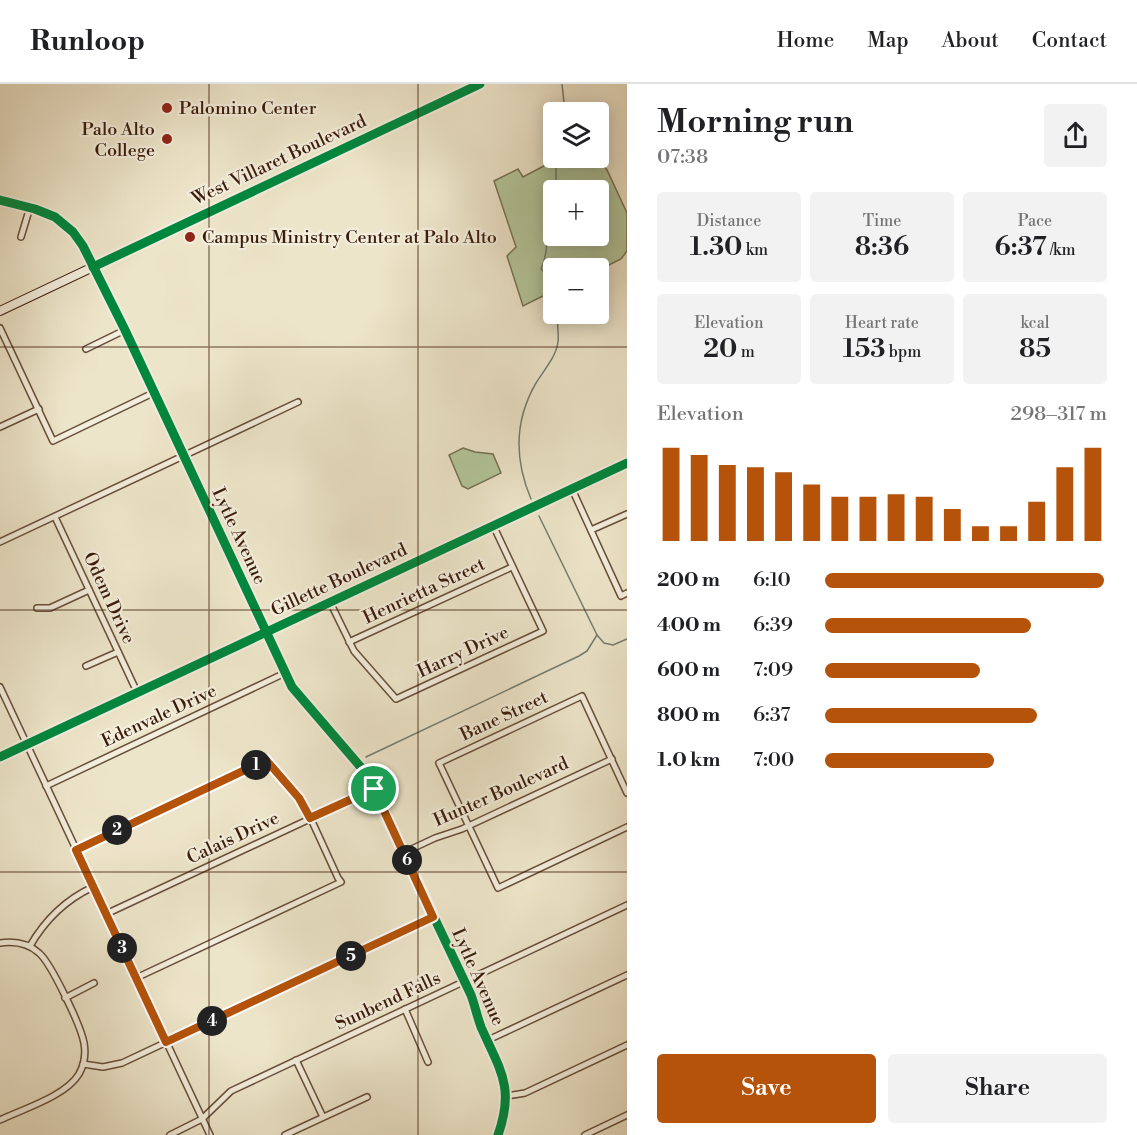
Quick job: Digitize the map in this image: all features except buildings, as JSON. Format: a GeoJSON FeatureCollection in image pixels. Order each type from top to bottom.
{"type":"FeatureCollection","features":[{"type":"Feature","properties":{"kind":"main road","name":"West Villaret Boulevard"},"geometry":{"type":"LineString","coordinates":[[0,311],[480,84]]}},
{"type":"Feature","properties":{"kind":"main road","name":"Gillette Boulevard"},"geometry":{"type":"LineString","coordinates":[[0,757],[627,463]]}},
{"type":"Feature","properties":{"kind":"street","name":"Lytle Avenue"},"geometry":{"type":"LineString","coordinates":[[0,200],[30,207],[55,217],[73,232],[125,330],[285,673],[299,696],[361,765],[374,789],[464,981],[501,1069],[507,1096],[505,1115],[498,1135]]}},
{"type":"Feature","properties":{"kind":"street"},"geometry":{"type":"LineString","coordinates":[[21,237],[30,207]]}},
{"type":"Feature","properties":{"kind":"street"},"geometry":{"type":"LineString","coordinates":[[0,328],[53,441],[153,393]]}},
{"type":"Feature","properties":{"kind":"street"},"geometry":{"type":"LineString","coordinates":[[86,349],[125,330]]}},
{"type":"Feature","properties":{"kind":"street"},"geometry":{"type":"LineString","coordinates":[[0,542],[298,402]]}},
{"type":"Feature","properties":{"kind":"street"},"geometry":{"type":"LineString","coordinates":[[0,427],[39,409]]}},
{"type":"Feature","properties":{"kind":"street"},"geometry":{"type":"LineString","coordinates":[[572,489],[621,596],[627,593]]}},
{"type":"Feature","properties":{"kind":"street"},"geometry":{"type":"LineString","coordinates":[[591,530],[627,513]]}},
{"type":"Feature","properties":{"kind":"street","name":"Odem Drive"},"geometry":{"type":"LineString","coordinates":[[54,517],[137,692]]}},
{"type":"Feature","properties":{"kind":"street"},"geometry":{"type":"LineString","coordinates":[[493,525],[512,567]]}},
{"type":"Feature","properties":{"kind":"street","name":"Harry Drive"},"geometry":{"type":"LineString","coordinates":[[349,642],[359,658],[396,699],[543,631],[512,567]]}},
{"type":"Feature","properties":{"kind":"street","name":"Henrietta Street"},"geometry":{"type":"LineString","coordinates":[[349,642],[512,567]]}},
{"type":"Feature","properties":{"kind":"street"},"geometry":{"type":"LineString","coordinates":[[37,608],[50,608],[89,590]]}},
{"type":"Feature","properties":{"kind":"street"},"geometry":{"type":"LineString","coordinates":[[330,602],[349,642]]}},
{"type":"Feature","properties":{"kind":"street"},"geometry":{"type":"LineString","coordinates":[[86,666],[117,652]]}},
{"type":"Feature","properties":{"kind":"street","name":"Edenvale Drive"},"geometry":{"type":"LineString","coordinates":[[46,786],[285,673]]}},
{"type":"Feature","properties":{"kind":"street"},"geometry":{"type":"LineString","coordinates":[[0,687],[210,1135]]}},
{"type":"Feature","properties":{"kind":"street","name":"Bane Street"},"geometry":{"type":"LineString","coordinates":[[469,826],[439,763],[582,696],[612,759]]}},
{"type":"Feature","properties":{"kind":"street"},"geometry":{"type":"LineString","coordinates":[[612,759],[627,793]]}},
{"type":"Feature","properties":{"kind":"street","name":"Hunter Boulevard"},"geometry":{"type":"LineString","coordinates":[[403,853],[469,826],[612,759]]}},
{"type":"Feature","properties":{"kind":"street"},"geometry":{"type":"LineString","coordinates":[[76,850],[266,760],[299,798],[341,882],[136,978]]}},
{"type":"Feature","properties":{"kind":"street","name":"Calais Drive"},"geometry":{"type":"LineString","coordinates":[[106,914],[374,789]]}},
{"type":"Feature","properties":{"kind":"street"},"geometry":{"type":"LineString","coordinates":[[469,826],[498,888],[627,827]]}},
{"type":"Feature","properties":{"kind":"street"},"geometry":{"type":"LineString","coordinates":[[30,946],[40,928],[68,901],[93,887]]}},
{"type":"Feature","properties":{"kind":"street"},"geometry":{"type":"LineString","coordinates":[[625,906],[627,914]]}},
{"type":"Feature","properties":{"kind":"street","name":"Sunbend Falls"},"geometry":{"type":"LineString","coordinates":[[170,1135],[202,1119],[231,1091],[625,906]]}},
{"type":"Feature","properties":{"kind":"street"},"geometry":{"type":"LineString","coordinates":[[83,1064],[99,1067],[113,1066],[433,917]]}},
{"type":"Feature","properties":{"kind":"street"},"geometry":{"type":"LineString","coordinates":[[0,943],[14,942],[30,946],[47,961],[82,1036],[85,1050],[83,1064],[77,1077],[66,1088],[0,1120]]}},
{"type":"Feature","properties":{"kind":"street"},"geometry":{"type":"LineString","coordinates":[[488,1040],[627,975]]}},
{"type":"Feature","properties":{"kind":"street"},"geometry":{"type":"LineString","coordinates":[[65,998],[94,983]]}},
{"type":"Feature","properties":{"kind":"street"},"geometry":{"type":"LineString","coordinates":[[405,1009],[428,1062]]}},
{"type":"Feature","properties":{"kind":"street"},"geometry":{"type":"LineString","coordinates":[[507,1096],[525,1093],[627,1045]]}},
{"type":"Feature","properties":{"kind":"street"},"geometry":{"type":"LineString","coordinates":[[296,1060],[323,1117]]}},
{"type":"Feature","properties":{"kind":"street"},"geometry":{"type":"LineString","coordinates":[[285,1135],[367,1097]]}},
{"type":"Feature","properties":{"kind":"street"},"geometry":{"type":"LineString","coordinates":[[585,1135],[627,1115]]}},
{"type":"Feature","properties":{"kind":"green space"},"geometry":{"type":"Polygon","coordinates":[[[543,166],[606,168],[627,213],[627,251],[621,259],[609,265],[609,258],[543,258],[543,296],[523,306],[507,256],[516,247],[494,181],[518,169],[523,177],[543,166]]]}},
{"type":"Feature","properties":{"kind":"green space"},"geometry":{"type":"Polygon","coordinates":[[[463,448],[493,454],[501,473],[468,489],[462,486],[449,455],[463,448]]]}},
{"type":"Feature","properties":{"kind":"waterway"},"geometry":{"type":"LineString","coordinates":[[562,84],[564,102]]}},
{"type":"Feature","properties":{"kind":"waterway"},"geometry":{"type":"LineString","coordinates":[[556,168],[556,180]]}},
{"type":"Feature","properties":{"kind":"waterway"},"geometry":{"type":"LineString","coordinates":[[544,258],[546,246]]}},
{"type":"Feature","properties":{"kind":"waterway"},"geometry":{"type":"LineString","coordinates":[[543,263],[541,269],[543,271]]}},
{"type":"Feature","properties":{"kind":"waterway"},"geometry":{"type":"LineString","coordinates":[[531,499],[525,484],[519,455],[520,426],[529,397],[557,348],[557,324]]}},
{"type":"Feature","properties":{"kind":"waterway"},"geometry":{"type":"LineString","coordinates":[[539,516],[597,635],[604,643],[613,645],[627,639]]}},
{"type":"Feature","properties":{"kind":"waterway"},"geometry":{"type":"LineString","coordinates":[[366,757],[579,656],[587,651],[597,635]]}},
{"type":"Feature","properties":{"kind":"cycle path"},"geometry":{"type":"LineString","coordinates":[[93,267],[480,84]]}},
{"type":"Feature","properties":{"kind":"cycle path"},"geometry":{"type":"LineString","coordinates":[[0,200],[55,217],[73,232],[83,246],[125,330],[292,687],[365,772],[471,995],[481,1027],[499,1067],[505,1091],[505,1104],[498,1135]]}},
{"type":"Feature","properties":{"kind":"cycle path"},"geometry":{"type":"LineString","coordinates":[[0,757],[627,463]]}},
{"type":"Feature","properties":{"kind":"place","name":"Palomino Center"},"geometry":{"type":"Point","coordinates":[167,108]}},
{"type":"Feature","properties":{"kind":"place","name":"Palo Alto College"},"geometry":{"type":"Point","coordinates":[167,139]}},
{"type":"Feature","properties":{"kind":"place","name":"Campus Ministry Center at Palo Alto"},"geometry":{"type":"Point","coordinates":[190,237]}},
{"type":"Feature","properties":{"kind":"route"},"geometry":{"type":"LineString","coordinates":[[266,760],[299,798],[310,818],[374,789],[433,917],[166,1042],[76,850],[266,760]]}}]}
